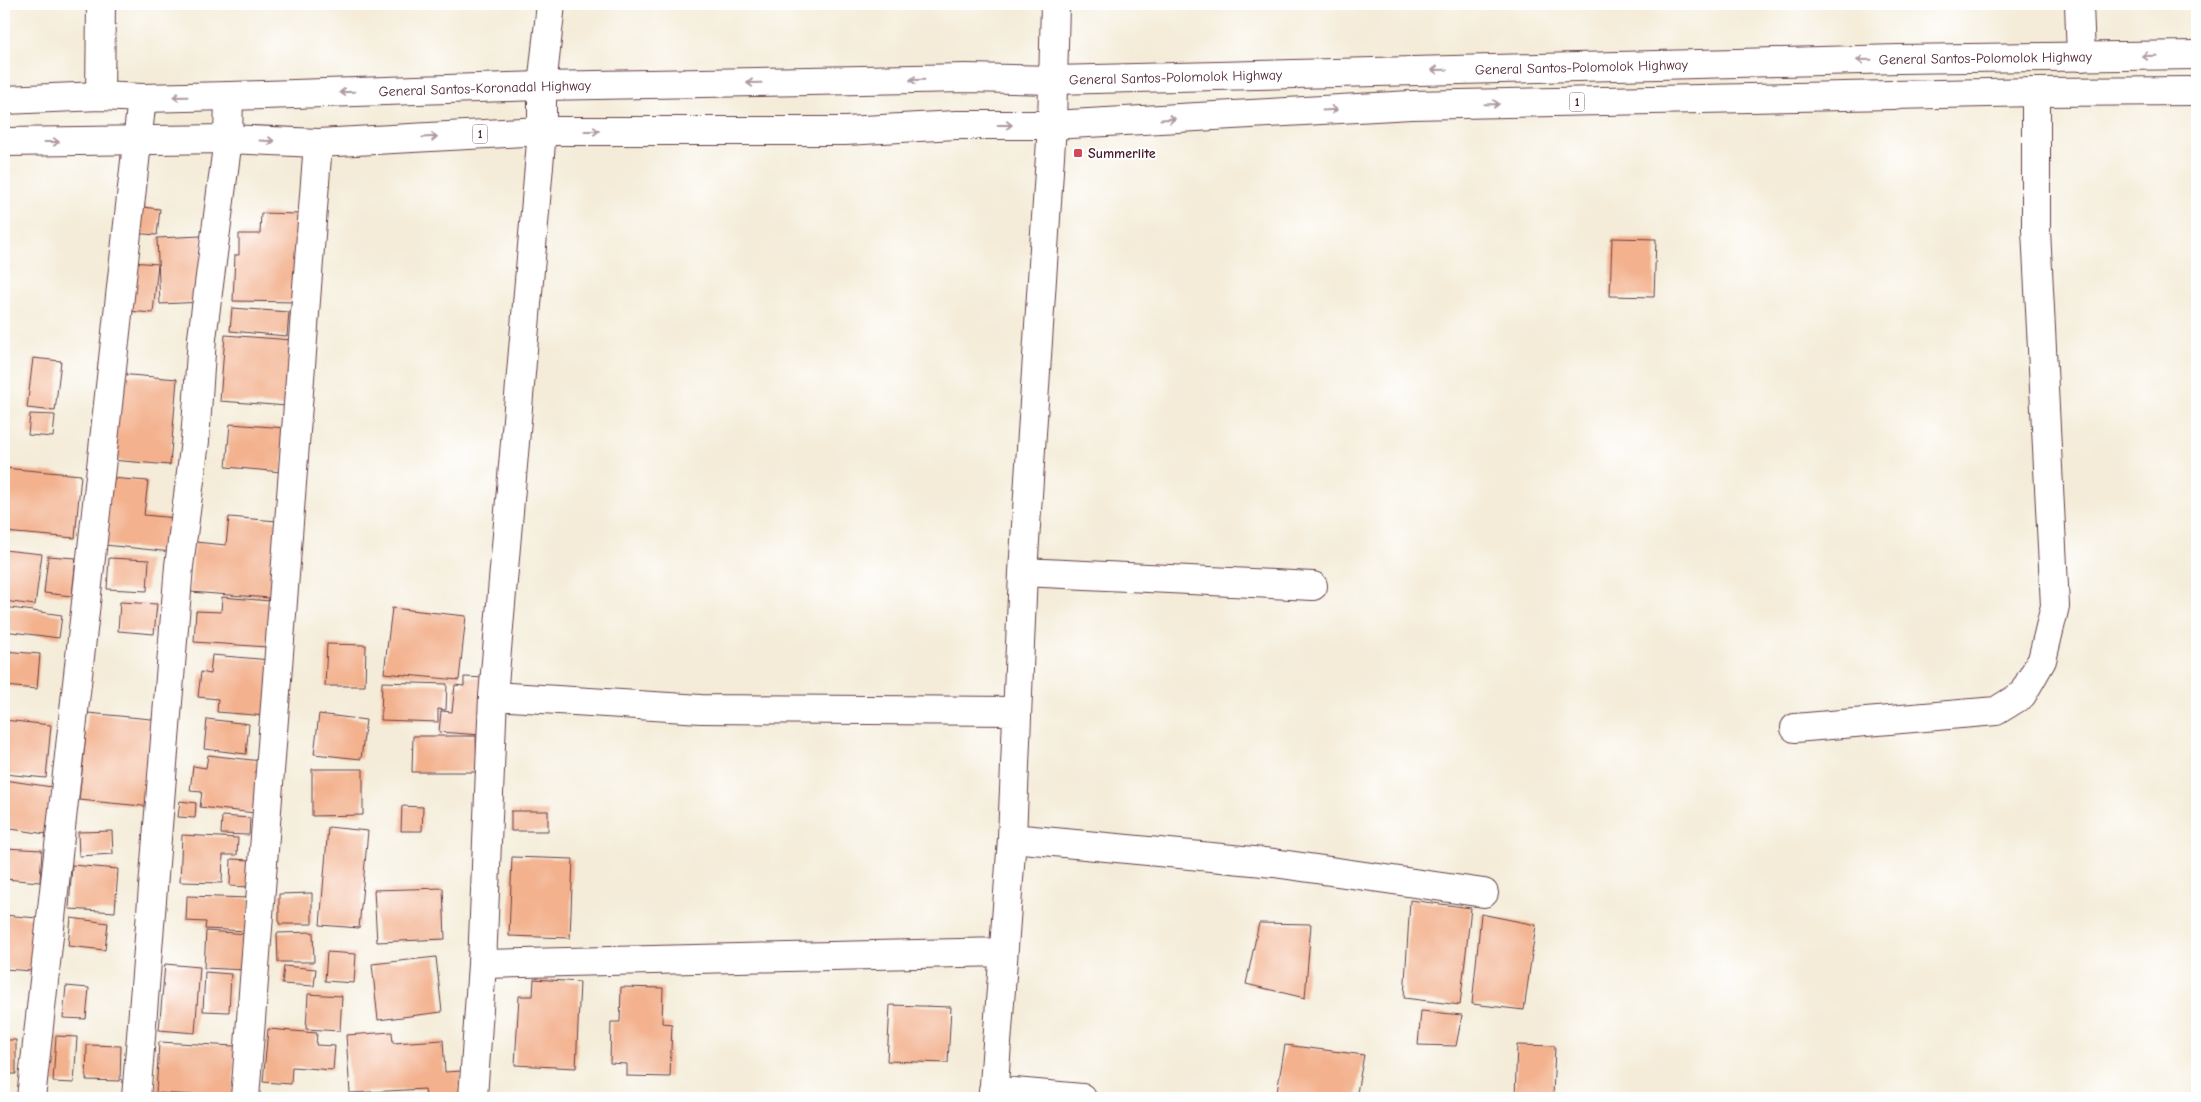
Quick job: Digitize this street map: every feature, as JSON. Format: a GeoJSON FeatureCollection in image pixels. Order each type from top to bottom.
{"type":"FeatureCollection","features":[{"type":"Feature","properties":{"kind":"main road"},"geometry":{"type":"LineString","coordinates":[[100,96],[101,4]]}},
{"type":"Feature","properties":{"kind":"main road"},"geometry":{"type":"LineString","coordinates":[[473,1098],[482,964],[493,696],[542,131],[542,86],[551,4]]}},
{"type":"Feature","properties":{"kind":"main road"},"geometry":{"type":"LineString","coordinates":[[1055,4],[1052,125],[1023,572],[1012,838],[993,1094],[1082,1098]]}},
{"type":"Feature","properties":{"kind":"main road"},"geometry":{"type":"LineString","coordinates":[[2079,4],[2081,57]]}},
{"type":"Feature","properties":{"kind":"main road","name":"General Santos-Polomolok Highway"},"geometry":{"type":"LineString","coordinates":[[966,78],[1054,80],[1889,59],[2197,55]]}},
{"type":"Feature","properties":{"kind":"main road","name":"General Santos-Koronadal Highway"},"geometry":{"type":"LineString","coordinates":[[4,100],[100,96],[142,98],[542,86],[966,78]]}},
{"type":"Feature","properties":{"kind":"main road"},"geometry":{"type":"LineString","coordinates":[[1795,728],[1996,711],[2022,695],[2042,660],[2055,606],[2036,230],[2036,92]]}},
{"type":"Feature","properties":{"kind":"main road","name":"1"},"geometry":{"type":"LineString","coordinates":[[4,142],[136,142],[228,139],[318,143],[542,131],[845,131],[956,125],[1052,125],[1411,106],[2036,92],[2197,92]]}},
{"type":"Feature","properties":{"kind":"main road"},"geometry":{"type":"LineString","coordinates":[[136,1098],[179,566],[195,441],[202,338],[228,139],[229,96]]}},
{"type":"Feature","properties":{"kind":"main road"},"geometry":{"type":"LineString","coordinates":[[31,1098],[142,98]]}},
{"type":"Feature","properties":{"kind":"main road"},"geometry":{"type":"LineString","coordinates":[[245,1098],[318,143]]}},
{"type":"Feature","properties":{"kind":"main road"},"geometry":{"type":"LineString","coordinates":[[1023,572],[1313,586]]}},
{"type":"Feature","properties":{"kind":"main road"},"geometry":{"type":"LineString","coordinates":[[493,696],[701,709],[1018,711]]}},
{"type":"Feature","properties":{"kind":"main road"},"geometry":{"type":"LineString","coordinates":[[1012,838],[1274,863],[1484,893]]}},
{"type":"Feature","properties":{"kind":"main road"},"geometry":{"type":"LineString","coordinates":[[482,964],[1003,952]]}},
{"type":"Feature","properties":{"kind":"building"},"geometry":{"type":"Polygon","coordinates":[[[133,206],[160,209],[157,235],[130,233],[133,206]]]}},
{"type":"Feature","properties":{"kind":"building"},"geometry":{"type":"Polygon","coordinates":[[[261,213],[299,214],[297,302],[233,301],[235,255],[239,255],[239,234],[260,234],[261,213]]]}},
{"type":"Feature","properties":{"kind":"building"},"geometry":{"type":"Polygon","coordinates":[[[201,236],[204,302],[160,304],[157,238],[201,236]]]}},
{"type":"Feature","properties":{"kind":"building"},"geometry":{"type":"Polygon","coordinates":[[[1612,238],[1656,239],[1654,297],[1610,296],[1612,238]]]}},
{"type":"Feature","properties":{"kind":"building"},"geometry":{"type":"Polygon","coordinates":[[[131,262],[158,264],[153,313],[127,311],[131,262]]]}},
{"type":"Feature","properties":{"kind":"building"},"geometry":{"type":"Polygon","coordinates":[[[232,308],[289,312],[287,336],[230,331],[232,308]]]}},
{"type":"Feature","properties":{"kind":"building"},"geometry":{"type":"Polygon","coordinates":[[[225,335],[292,340],[287,406],[220,401],[225,335]]]}},
{"type":"Feature","properties":{"kind":"building"},"geometry":{"type":"Polygon","coordinates":[[[33,358],[61,361],[55,411],[27,408],[33,358]]]}},
{"type":"Feature","properties":{"kind":"building"},"geometry":{"type":"Polygon","coordinates":[[[119,374],[177,379],[170,465],[111,460],[119,374]]]}},
{"type":"Feature","properties":{"kind":"building"},"geometry":{"type":"Polygon","coordinates":[[[30,414],[55,415],[53,437],[28,435],[30,414]]]}},
{"type":"Feature","properties":{"kind":"building"},"geometry":{"type":"Polygon","coordinates":[[[230,424],[286,428],[282,472],[226,467],[230,424]]]}},
{"type":"Feature","properties":{"kind":"building"},"geometry":{"type":"Polygon","coordinates":[[[4,468],[81,475],[75,538],[4,532],[4,468]]]}},
{"type":"Feature","properties":{"kind":"building"},"geometry":{"type":"Polygon","coordinates":[[[111,478],[148,481],[144,515],[176,518],[172,552],[105,545],[111,478]]]}},
{"type":"Feature","properties":{"kind":"building"},"geometry":{"type":"Polygon","coordinates":[[[229,517],[277,521],[270,598],[190,592],[195,542],[226,545],[229,517]]]}},
{"type":"Feature","properties":{"kind":"building"},"geometry":{"type":"Polygon","coordinates":[[[4,550],[42,554],[35,605],[4,601],[4,550]]]}},
{"type":"Feature","properties":{"kind":"building"},"geometry":{"type":"Polygon","coordinates":[[[48,556],[76,558],[72,596],[44,593],[48,556]]]}},
{"type":"Feature","properties":{"kind":"building"},"geometry":{"type":"Polygon","coordinates":[[[109,558],[149,560],[147,591],[107,589],[109,558]]]}},
{"type":"Feature","properties":{"kind":"building"},"geometry":{"type":"Polygon","coordinates":[[[222,597],[270,601],[267,647],[194,642],[196,611],[221,612],[222,597]]]}},
{"type":"Feature","properties":{"kind":"building"},"geometry":{"type":"Polygon","coordinates":[[[120,602],[157,604],[154,634],[118,631],[120,602]]]}},
{"type":"Feature","properties":{"kind":"building"},"geometry":{"type":"Polygon","coordinates":[[[4,607],[62,615],[59,638],[4,631],[4,607]]]}},
{"type":"Feature","properties":{"kind":"building"},"geometry":{"type":"Polygon","coordinates":[[[392,608],[466,616],[459,680],[384,673],[392,608]]]}},
{"type":"Feature","properties":{"kind":"building"},"geometry":{"type":"Polygon","coordinates":[[[327,644],[366,645],[365,686],[325,686],[327,644]]]}},
{"type":"Feature","properties":{"kind":"building"},"geometry":{"type":"Polygon","coordinates":[[[4,651],[40,654],[37,689],[4,686],[4,651]]]}},
{"type":"Feature","properties":{"kind":"building"},"geometry":{"type":"Polygon","coordinates":[[[212,655],[271,660],[266,716],[217,712],[218,699],[198,697],[201,672],[210,674],[212,655]]]}},
{"type":"Feature","properties":{"kind":"building"},"geometry":{"type":"Polygon","coordinates":[[[464,677],[486,678],[482,735],[439,732],[441,711],[452,712],[455,685],[464,686],[464,677]]]}},
{"type":"Feature","properties":{"kind":"building"},"geometry":{"type":"Polygon","coordinates":[[[382,682],[447,684],[446,710],[438,709],[438,722],[381,720],[382,682]]]}},
{"type":"Feature","properties":{"kind":"building"},"geometry":{"type":"Polygon","coordinates":[[[88,713],[161,720],[153,807],[79,800],[88,713]]]}},
{"type":"Feature","properties":{"kind":"building"},"geometry":{"type":"Polygon","coordinates":[[[319,714],[366,720],[361,759],[314,754],[319,714]]]}},
{"type":"Feature","properties":{"kind":"building"},"geometry":{"type":"Polygon","coordinates":[[[207,719],[249,724],[246,754],[204,749],[207,719]]]}},
{"type":"Feature","properties":{"kind":"building"},"geometry":{"type":"Polygon","coordinates":[[[4,720],[51,725],[46,778],[4,774],[4,720]]]}},
{"type":"Feature","properties":{"kind":"building"},"geometry":{"type":"Polygon","coordinates":[[[413,736],[476,736],[477,772],[412,772],[413,736]]]}},
{"type":"Feature","properties":{"kind":"building"},"geometry":{"type":"Polygon","coordinates":[[[208,755],[261,761],[255,813],[200,807],[202,792],[190,791],[193,766],[206,768],[208,755]]]}},
{"type":"Feature","properties":{"kind":"building"},"geometry":{"type":"Polygon","coordinates":[[[312,769],[363,769],[363,815],[312,816],[312,769]]]}},
{"type":"Feature","properties":{"kind":"building"},"geometry":{"type":"Polygon","coordinates":[[[4,780],[52,787],[46,834],[4,828],[4,780]]]}},
{"type":"Feature","properties":{"kind":"building"},"geometry":{"type":"Polygon","coordinates":[[[180,801],[196,803],[195,818],[178,817],[180,801]]]}},
{"type":"Feature","properties":{"kind":"building"},"geometry":{"type":"Polygon","coordinates":[[[402,806],[423,807],[422,831],[401,831],[402,806]]]}},
{"type":"Feature","properties":{"kind":"building"},"geometry":{"type":"Polygon","coordinates":[[[511,811],[548,811],[548,831],[511,831],[511,811]]]}},
{"type":"Feature","properties":{"kind":"building"},"geometry":{"type":"Polygon","coordinates":[[[222,816],[250,818],[249,835],[221,834],[222,816]]]}},
{"type":"Feature","properties":{"kind":"building"},"geometry":{"type":"Polygon","coordinates":[[[328,827],[368,831],[359,928],[320,925],[328,827]]]}},
{"type":"Feature","properties":{"kind":"building"},"geometry":{"type":"Polygon","coordinates":[[[112,831],[113,854],[79,856],[78,832],[112,831]]]}},
{"type":"Feature","properties":{"kind":"building"},"geometry":{"type":"Polygon","coordinates":[[[182,835],[238,838],[237,855],[223,855],[222,883],[180,882],[182,835]]]}},
{"type":"Feature","properties":{"kind":"building"},"geometry":{"type":"Polygon","coordinates":[[[4,848],[42,850],[40,882],[4,879],[4,848]]]}},
{"type":"Feature","properties":{"kind":"building"},"geometry":{"type":"Polygon","coordinates":[[[512,857],[573,859],[570,938],[509,936],[512,857]]]}},
{"type":"Feature","properties":{"kind":"building"},"geometry":{"type":"Polygon","coordinates":[[[231,859],[250,860],[249,887],[230,886],[231,859]]]}},
{"type":"Feature","properties":{"kind":"building"},"geometry":{"type":"Polygon","coordinates":[[[72,865],[118,869],[115,912],[69,909],[72,865]]]}},
{"type":"Feature","properties":{"kind":"building"},"geometry":{"type":"Polygon","coordinates":[[[443,888],[445,939],[377,942],[374,890],[443,888]]]}},
{"type":"Feature","properties":{"kind":"building"},"geometry":{"type":"Polygon","coordinates":[[[312,893],[312,924],[279,924],[279,894],[312,893]]]}},
{"type":"Feature","properties":{"kind":"building"},"geometry":{"type":"Polygon","coordinates":[[[187,896],[250,898],[248,931],[205,929],[206,922],[186,921],[187,896]]]}},
{"type":"Feature","properties":{"kind":"building"},"geometry":{"type":"Polygon","coordinates":[[[1410,900],[1471,908],[1460,1005],[1404,998],[1410,900]]]}},
{"type":"Feature","properties":{"kind":"building"},"geometry":{"type":"Polygon","coordinates":[[[1481,914],[1536,925],[1524,1010],[1472,1004],[1481,914]]]}},
{"type":"Feature","properties":{"kind":"building"},"geometry":{"type":"Polygon","coordinates":[[[4,915],[37,918],[32,971],[4,969],[4,915]]]}},
{"type":"Feature","properties":{"kind":"building"},"geometry":{"type":"Polygon","coordinates":[[[71,918],[108,923],[105,950],[68,946],[71,918]]]}},
{"type":"Feature","properties":{"kind":"building"},"geometry":{"type":"Polygon","coordinates":[[[1259,923],[1311,924],[1305,998],[1246,984],[1259,923]]]}},
{"type":"Feature","properties":{"kind":"building"},"geometry":{"type":"Polygon","coordinates":[[[206,931],[247,934],[245,970],[204,968],[206,931]]]}},
{"type":"Feature","properties":{"kind":"building"},"geometry":{"type":"Polygon","coordinates":[[[313,932],[314,962],[278,962],[277,933],[313,932]]]}},
{"type":"Feature","properties":{"kind":"building"},"geometry":{"type":"Polygon","coordinates":[[[327,952],[356,954],[354,983],[325,981],[327,952]]]}},
{"type":"Feature","properties":{"kind":"building"},"geometry":{"type":"Polygon","coordinates":[[[436,957],[442,1012],[378,1020],[372,964],[436,957]]]}},
{"type":"Feature","properties":{"kind":"building"},"geometry":{"type":"Polygon","coordinates":[[[165,964],[200,967],[195,1033],[159,1030],[165,964]]]}},
{"type":"Feature","properties":{"kind":"building"},"geometry":{"type":"Polygon","coordinates":[[[284,966],[316,969],[314,986],[282,984],[284,966]]]}},
{"type":"Feature","properties":{"kind":"building"},"geometry":{"type":"Polygon","coordinates":[[[205,972],[231,974],[229,1012],[203,1011],[205,972]]]}},
{"type":"Feature","properties":{"kind":"building"},"geometry":{"type":"Polygon","coordinates":[[[534,979],[580,982],[576,1068],[515,1065],[519,996],[533,996],[534,979]]]}},
{"type":"Feature","properties":{"kind":"building"},"geometry":{"type":"Polygon","coordinates":[[[66,986],[89,988],[86,1019],[63,1018],[66,986]]]}},
{"type":"Feature","properties":{"kind":"building"},"geometry":{"type":"Polygon","coordinates":[[[621,987],[663,988],[662,1023],[672,1024],[670,1077],[627,1076],[627,1064],[610,1063],[611,1022],[620,1022],[621,987]]]}},
{"type":"Feature","properties":{"kind":"building"},"geometry":{"type":"Polygon","coordinates":[[[308,994],[342,996],[340,1031],[306,1029],[308,994]]]}},
{"type":"Feature","properties":{"kind":"building"},"geometry":{"type":"Polygon","coordinates":[[[890,1005],[951,1007],[948,1063],[887,1061],[890,1005]]]}},
{"type":"Feature","properties":{"kind":"building"},"geometry":{"type":"Polygon","coordinates":[[[1421,1011],[1462,1015],[1456,1046],[1418,1045],[1421,1011]]]}},
{"type":"Feature","properties":{"kind":"building"},"geometry":{"type":"Polygon","coordinates":[[[268,1029],[317,1033],[316,1045],[335,1046],[333,1070],[292,1067],[291,1084],[263,1082],[268,1029]]]}},
{"type":"Feature","properties":{"kind":"building"},"geometry":{"type":"Polygon","coordinates":[[[392,1032],[393,1043],[443,1040],[445,1072],[461,1071],[463,1098],[426,1098],[425,1089],[350,1093],[346,1035],[392,1032]]]}},
{"type":"Feature","properties":{"kind":"building"},"geometry":{"type":"Polygon","coordinates":[[[56,1036],[77,1037],[74,1083],[53,1082],[56,1036]]]}},
{"type":"Feature","properties":{"kind":"building"},"geometry":{"type":"Polygon","coordinates":[[[4,1040],[16,1040],[16,1074],[4,1074],[4,1040]]]}},
{"type":"Feature","properties":{"kind":"building"},"geometry":{"type":"Polygon","coordinates":[[[159,1042],[235,1046],[233,1097],[156,1093],[159,1042]]]}},
{"type":"Feature","properties":{"kind":"building"},"geometry":{"type":"Polygon","coordinates":[[[87,1045],[121,1046],[120,1081],[86,1080],[87,1045]]]}},
{"type":"Feature","properties":{"kind":"building"},"geometry":{"type":"Polygon","coordinates":[[[1285,1045],[1364,1055],[1356,1098],[1276,1098],[1285,1045]]]}},
{"type":"Feature","properties":{"kind":"building"},"geometry":{"type":"Polygon","coordinates":[[[1517,1045],[1555,1046],[1553,1098],[1515,1097],[1517,1045]]]}},
{"type":"Feature","properties":{"kind":"place","name":"Summerlite"},"geometry":{"type":"Point","coordinates":[1078,153]}}]}
